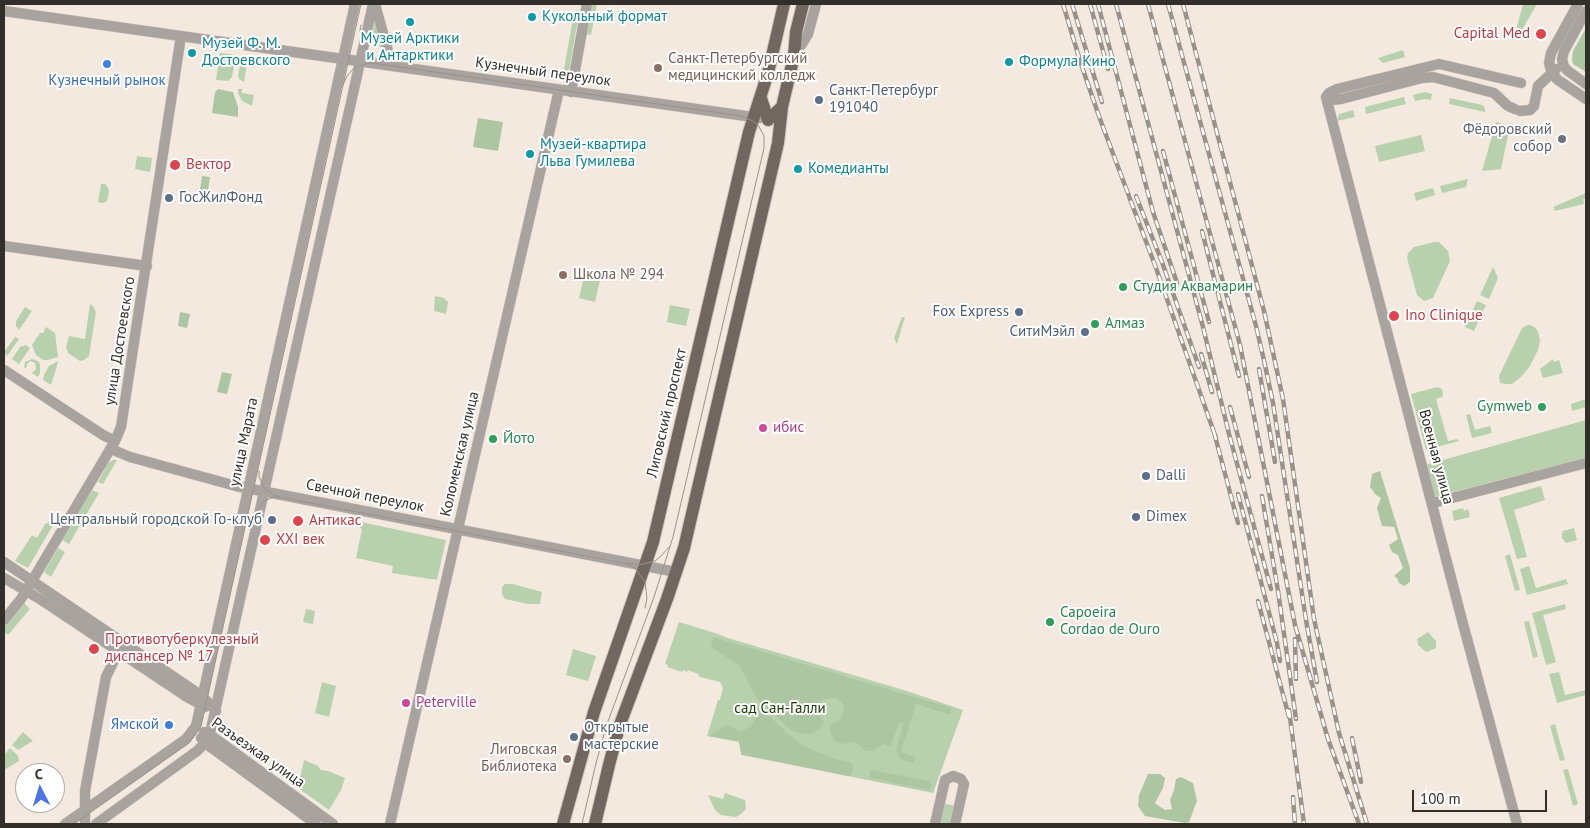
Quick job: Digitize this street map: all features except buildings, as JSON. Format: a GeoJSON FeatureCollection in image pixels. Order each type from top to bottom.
{"type":"FeatureCollection","features":[{"type":"Feature","properties":{"kind":"main road","name":"Лиговский проспект"},"geometry":{"type":"LineString","coordinates":[[563,824],[594,712],[646,566],[660,515],[749,132],[761,98],[784,4]]}},
{"type":"Feature","properties":{"kind":"main road"},"geometry":{"type":"LineString","coordinates":[[774,120],[782,107],[794,56],[796,32],[803,4]]}},
{"type":"Feature","properties":{"kind":"main road"},"geometry":{"type":"LineString","coordinates":[[595,824],[618,733],[676,572],[692,515],[778,143],[774,120],[761,98]]}},
{"type":"Feature","properties":{"kind":"street","name":"улица Марата"},"geometry":{"type":"LineString","coordinates":[[195,728],[355,4]]}},
{"type":"Feature","properties":{"kind":"street","name":"улица Марата"},"geometry":{"type":"LineString","coordinates":[[207,738],[216,711],[374,4]]}},
{"type":"Feature","properties":{"kind":"street","name":"улица Марата"},"geometry":{"type":"LineString","coordinates":[[374,4],[392,66]]}},
{"type":"Feature","properties":{"kind":"street"},"geometry":{"type":"LineString","coordinates":[[571,92],[587,4]]}},
{"type":"Feature","properties":{"kind":"street"},"geometry":{"type":"LineString","coordinates":[[794,56],[808,34],[816,4]]}},
{"type":"Feature","properties":{"kind":"street"},"geometry":{"type":"LineString","coordinates":[[1578,4],[1550,53],[1549,63],[1552,74],[1586,99]]}},
{"type":"Feature","properties":{"kind":"street","name":"Кузнечный переулок"},"geometry":{"type":"LineString","coordinates":[[4,11],[774,120]]}},
{"type":"Feature","properties":{"kind":"street"},"geometry":{"type":"LineString","coordinates":[[1586,11],[1564,51],[1563,64],[1568,71],[1586,84]]}},
{"type":"Feature","properties":{"kind":"street","name":"улица Достоевского"},"geometry":{"type":"LineString","coordinates":[[4,620],[26,592],[113,445],[122,420],[181,36]]}},
{"type":"Feature","properties":{"kind":"street"},"geometry":{"type":"LineString","coordinates":[[1538,86],[1439,64],[1337,89],[1326,97],[1331,100],[1341,99],[1422,78],[1433,77],[1494,93],[1508,106],[1517,110],[1530,110],[1534,106],[1538,86],[1563,64]]}},
{"type":"Feature","properties":{"kind":"street","name":"Коломенская улица"},"geometry":{"type":"LineString","coordinates":[[390,824],[559,90]]}},
{"type":"Feature","properties":{"kind":"street","name":"Военная улица"},"geometry":{"type":"LineString","coordinates":[[1326,97],[1517,824]]}},
{"type":"Feature","properties":{"kind":"street"},"geometry":{"type":"LineString","coordinates":[[4,246],[147,266]]}},
{"type":"Feature","properties":{"kind":"street","name":"Свечной переулок"},"geometry":{"type":"LineString","coordinates":[[4,370],[103,435],[123,455],[249,489],[676,572]]}},
{"type":"Feature","properties":{"kind":"street"},"geometry":{"type":"LineString","coordinates":[[1433,503],[1586,463]]}},
{"type":"Feature","properties":{"kind":"street","name":"Разъезжая улица"},"geometry":{"type":"LineString","coordinates":[[4,562],[120,647]]}},
{"type":"Feature","properties":{"kind":"street","name":"Разъезжая улица"},"geometry":{"type":"LineString","coordinates":[[4,578],[120,647],[216,711]]}},
{"type":"Feature","properties":{"kind":"street"},"geometry":{"type":"LineString","coordinates":[[85,824],[85,792],[106,677],[120,647]]}},
{"type":"Feature","properties":{"kind":"street"},"geometry":{"type":"LineString","coordinates":[[65,824],[186,739],[195,728]]}},
{"type":"Feature","properties":{"kind":"street","name":"Разъезжая улица"},"geometry":{"type":"LineString","coordinates":[[195,728],[316,824]]}},
{"type":"Feature","properties":{"kind":"street"},"geometry":{"type":"LineString","coordinates":[[85,810],[96,824],[197,751],[207,738]]}},
{"type":"Feature","properties":{"kind":"street","name":"Разъезжая улица"},"geometry":{"type":"LineString","coordinates":[[207,738],[332,824]]}},
{"type":"Feature","properties":{"kind":"street"},"geometry":{"type":"LineString","coordinates":[[935,824],[945,780],[953,776],[961,778],[964,784],[956,824]]}},
{"type":"Feature","properties":{"kind":"green space"},"geometry":{"type":"Polygon","coordinates":[[[592,4],[597,4],[591,35],[586,34],[592,4]]]}},
{"type":"Feature","properties":{"kind":"green space"},"geometry":{"type":"Polygon","coordinates":[[[1523,4],[1537,4],[1519,35],[1515,34],[1523,4]]]}},
{"type":"Feature","properties":{"kind":"green space"},"geometry":{"type":"Polygon","coordinates":[[[574,13],[579,14],[568,76],[563,75],[574,13]]]}},
{"type":"Feature","properties":{"kind":"green space"},"geometry":{"type":"Polygon","coordinates":[[[375,20],[382,46],[380,47],[372,37],[375,20]]]}},
{"type":"Feature","properties":{"kind":"green space"},"geometry":{"type":"Polygon","coordinates":[[[1586,28],[1586,72],[1573,64],[1572,60],[1573,51],[1586,28]]]}},
{"type":"Feature","properties":{"kind":"green space"},"geometry":{"type":"Polygon","coordinates":[[[1403,50],[1405,57],[1383,63],[1378,58],[1403,50]]]}},
{"type":"Feature","properties":{"kind":"green space"},"geometry":{"type":"Polygon","coordinates":[[[220,53],[236,55],[232,77],[228,81],[216,80],[220,53]]]}},
{"type":"Feature","properties":{"kind":"green space"},"geometry":{"type":"Polygon","coordinates":[[[242,56],[248,57],[244,82],[238,76],[242,56]]]}},
{"type":"Feature","properties":{"kind":"green space"},"geometry":{"type":"Polygon","coordinates":[[[218,89],[233,92],[238,107],[238,117],[212,113],[215,92],[218,89]]]}},
{"type":"Feature","properties":{"kind":"green space"},"geometry":{"type":"Polygon","coordinates":[[[238,89],[242,89],[242,93],[254,95],[252,106],[242,101],[238,89]]]}},
{"type":"Feature","properties":{"kind":"green space"},"geometry":{"type":"Polygon","coordinates":[[[1425,92],[1432,94],[1431,100],[1415,101],[1413,95],[1425,92]]]}},
{"type":"Feature","properties":{"kind":"green space"},"geometry":{"type":"Polygon","coordinates":[[[1404,97],[1406,104],[1366,114],[1365,107],[1404,97]]]}},
{"type":"Feature","properties":{"kind":"green space"},"geometry":{"type":"Polygon","coordinates":[[[1450,98],[1482,105],[1485,108],[1485,112],[1449,104],[1450,98]]]}},
{"type":"Feature","properties":{"kind":"green space"},"geometry":{"type":"Polygon","coordinates":[[[1353,110],[1355,117],[1337,121],[1339,114],[1353,110]]]}},
{"type":"Feature","properties":{"kind":"green space"},"geometry":{"type":"Polygon","coordinates":[[[478,118],[503,122],[498,151],[473,147],[478,118]]]}},
{"type":"Feature","properties":{"kind":"green space"},"geometry":{"type":"Polygon","coordinates":[[[1496,122],[1510,126],[1501,169],[1482,171],[1496,122]]]}},
{"type":"Feature","properties":{"kind":"green space"},"geometry":{"type":"Polygon","coordinates":[[[1421,135],[1425,151],[1379,162],[1375,146],[1421,135]]]}},
{"type":"Feature","properties":{"kind":"green space"},"geometry":{"type":"Polygon","coordinates":[[[137,156],[152,158],[150,172],[135,169],[137,156]]]}},
{"type":"Feature","properties":{"kind":"green space"},"geometry":{"type":"Polygon","coordinates":[[[202,176],[210,177],[208,190],[205,193],[200,190],[202,176]]]}},
{"type":"Feature","properties":{"kind":"green space"},"geometry":{"type":"Polygon","coordinates":[[[1468,179],[1466,187],[1442,193],[1440,186],[1468,179]]]}},
{"type":"Feature","properties":{"kind":"green space"},"geometry":{"type":"Polygon","coordinates":[[[101,184],[105,184],[109,190],[108,198],[103,203],[98,202],[101,184]]]}},
{"type":"Feature","properties":{"kind":"green space"},"geometry":{"type":"Polygon","coordinates":[[[1433,188],[1435,195],[1416,201],[1414,193],[1433,188]]]}},
{"type":"Feature","properties":{"kind":"green space"},"geometry":{"type":"Polygon","coordinates":[[[1586,193],[1586,198],[1583,199],[1584,204],[1555,211],[1553,207],[1586,193]]]}},
{"type":"Feature","properties":{"kind":"green space"},"geometry":{"type":"Polygon","coordinates":[[[1439,242],[1448,251],[1450,261],[1433,298],[1424,301],[1417,295],[1407,258],[1408,253],[1414,247],[1439,242]]]}},
{"type":"Feature","properties":{"kind":"green space"},"geometry":{"type":"Polygon","coordinates":[[[1493,267],[1498,278],[1489,299],[1480,295],[1493,267]]]}},
{"type":"Feature","properties":{"kind":"green space"},"geometry":{"type":"Polygon","coordinates":[[[585,272],[601,276],[595,302],[579,298],[585,272]]]}},
{"type":"Feature","properties":{"kind":"green space"},"geometry":{"type":"Polygon","coordinates":[[[435,296],[444,298],[448,302],[446,314],[434,311],[435,296]]]}},
{"type":"Feature","properties":{"kind":"green space"},"geometry":{"type":"Polygon","coordinates":[[[1477,301],[1486,305],[1474,331],[1465,327],[1477,301]]]}},
{"type":"Feature","properties":{"kind":"green space"},"geometry":{"type":"Polygon","coordinates":[[[90,304],[96,312],[89,356],[80,361],[68,353],[66,347],[69,336],[85,339],[90,304]]]}},
{"type":"Feature","properties":{"kind":"green space"},"geometry":{"type":"Polygon","coordinates":[[[670,305],[690,309],[686,326],[667,322],[670,305]]]}},
{"type":"Feature","properties":{"kind":"green space"},"geometry":{"type":"Polygon","coordinates":[[[25,307],[32,311],[19,330],[16,326],[16,321],[25,307]]]}},
{"type":"Feature","properties":{"kind":"green space"},"geometry":{"type":"Polygon","coordinates":[[[180,312],[190,314],[187,328],[178,326],[180,312]]]}},
{"type":"Feature","properties":{"kind":"green space"},"geometry":{"type":"Polygon","coordinates":[[[902,317],[905,317],[897,344],[894,338],[902,317]]]}},
{"type":"Feature","properties":{"kind":"green space"},"geometry":{"type":"Polygon","coordinates":[[[1528,325],[1533,326],[1538,331],[1540,341],[1538,350],[1530,366],[1521,377],[1512,384],[1500,383],[1499,376],[1522,328],[1528,325]]]}},
{"type":"Feature","properties":{"kind":"green space"},"geometry":{"type":"Polygon","coordinates":[[[46,327],[55,333],[58,357],[43,360],[36,355],[32,345],[46,327]]]}},
{"type":"Feature","properties":{"kind":"green space"},"geometry":{"type":"Polygon","coordinates":[[[15,337],[19,339],[7,356],[4,352],[15,337]]]}},
{"type":"Feature","properties":{"kind":"green space"},"geometry":{"type":"Polygon","coordinates":[[[26,345],[30,348],[19,364],[12,359],[20,347],[26,345]]]}},
{"type":"Feature","properties":{"kind":"green space"},"geometry":{"type":"Polygon","coordinates":[[[32,359],[40,364],[38,377],[32,373],[36,369],[35,363],[30,361],[26,369],[24,367],[25,362],[32,359]]]}},
{"type":"Feature","properties":{"kind":"green space"},"geometry":{"type":"Polygon","coordinates":[[[1553,359],[1554,362],[1559,360],[1563,373],[1543,378],[1540,369],[1553,359]]]}},
{"type":"Feature","properties":{"kind":"green space"},"geometry":{"type":"Polygon","coordinates":[[[58,361],[51,385],[43,380],[44,375],[49,366],[58,361]]]}},
{"type":"Feature","properties":{"kind":"green space"},"geometry":{"type":"Polygon","coordinates":[[[222,372],[232,374],[227,394],[217,392],[222,372]]]}},
{"type":"Feature","properties":{"kind":"green space"},"geometry":{"type":"Polygon","coordinates":[[[1437,387],[1442,389],[1442,397],[1436,399],[1448,441],[1457,439],[1459,441],[1426,450],[1411,394],[1437,387]]]}},
{"type":"Feature","properties":{"kind":"green space"},"geometry":{"type":"Polygon","coordinates":[[[1586,399],[1586,407],[1572,411],[1571,404],[1586,399]]]}},
{"type":"Feature","properties":{"kind":"green space"},"geometry":{"type":"Polygon","coordinates":[[[1470,414],[1475,430],[1490,426],[1492,433],[1472,438],[1466,415],[1470,414]]]}},
{"type":"Feature","properties":{"kind":"green space"},"geometry":{"type":"Polygon","coordinates":[[[1586,420],[1586,458],[1434,497],[1425,465],[1586,420]]]}},
{"type":"Feature","properties":{"kind":"green space"},"geometry":{"type":"Polygon","coordinates":[[[117,460],[103,484],[98,482],[108,463],[117,460]]]}},
{"type":"Feature","properties":{"kind":"green space"},"geometry":{"type":"Polygon","coordinates":[[[1380,471],[1410,568],[1410,582],[1404,586],[1394,576],[1403,568],[1398,555],[1392,552],[1389,545],[1398,539],[1394,527],[1382,526],[1377,508],[1381,498],[1370,487],[1372,474],[1380,471]]]}},
{"type":"Feature","properties":{"kind":"green space"},"geometry":{"type":"Polygon","coordinates":[[[1541,486],[1545,500],[1514,510],[1527,557],[1517,559],[1499,498],[1541,486]]]}},
{"type":"Feature","properties":{"kind":"green space"},"geometry":{"type":"Polygon","coordinates":[[[92,490],[99,493],[69,544],[62,540],[92,490]]]}},
{"type":"Feature","properties":{"kind":"green space"},"geometry":{"type":"Polygon","coordinates":[[[1463,508],[1464,511],[1468,509],[1470,517],[1454,521],[1452,511],[1463,508]]]}},
{"type":"Feature","properties":{"kind":"green space"},"geometry":{"type":"Polygon","coordinates":[[[49,522],[53,525],[28,568],[15,561],[32,535],[37,538],[45,524],[49,522]]]}},
{"type":"Feature","properties":{"kind":"green space"},"geometry":{"type":"Polygon","coordinates":[[[361,522],[446,540],[437,580],[392,573],[393,566],[356,558],[362,529],[360,528],[361,522]]]}},
{"type":"Feature","properties":{"kind":"green space"},"geometry":{"type":"Polygon","coordinates":[[[1574,528],[1577,540],[1566,543],[1562,538],[1563,531],[1574,528]]]}},
{"type":"Feature","properties":{"kind":"green space"},"geometry":{"type":"Polygon","coordinates":[[[58,548],[65,552],[51,577],[44,572],[58,548]]]}},
{"type":"Feature","properties":{"kind":"green space"},"geometry":{"type":"Polygon","coordinates":[[[1510,554],[1520,590],[1515,591],[1505,556],[1510,554]]]}},
{"type":"Feature","properties":{"kind":"green space"},"geometry":{"type":"Polygon","coordinates":[[[1529,566],[1536,588],[1566,579],[1568,584],[1527,595],[1520,569],[1529,566]]]}},
{"type":"Feature","properties":{"kind":"green space"},"geometry":{"type":"Polygon","coordinates":[[[505,584],[513,584],[542,592],[540,604],[528,604],[505,599],[502,594],[502,587],[505,584]]]}},
{"type":"Feature","properties":{"kind":"green space"},"geometry":{"type":"Polygon","coordinates":[[[24,603],[30,609],[8,635],[4,632],[4,627],[24,603]]]}},
{"type":"Feature","properties":{"kind":"green space"},"geometry":{"type":"Polygon","coordinates":[[[1565,604],[1566,609],[1543,615],[1556,662],[1546,665],[1532,613],[1565,604]]]}},
{"type":"Feature","properties":{"kind":"green space"},"geometry":{"type":"Polygon","coordinates":[[[306,609],[315,611],[313,624],[303,622],[306,609]]]}},
{"type":"Feature","properties":{"kind":"green space"},"geometry":{"type":"Polygon","coordinates":[[[1529,621],[1538,657],[1533,658],[1524,622],[1529,621]]]}},
{"type":"Feature","properties":{"kind":"green space","name":"сад Сан-Галли"},"geometry":{"type":"Polygon","coordinates":[[[679,622],[907,691],[963,710],[933,793],[741,755],[739,742],[707,736],[723,688],[720,682],[700,677],[698,674],[688,670],[687,672],[683,670],[682,672],[667,667],[668,665],[665,664],[679,622]]]}},
{"type":"Feature","properties":{"kind":"green space"},"geometry":{"type":"Polygon","coordinates":[[[1428,632],[1436,641],[1436,648],[1426,652],[1418,645],[1417,639],[1428,632]]]}},
{"type":"Feature","properties":{"kind":"green space"},"geometry":{"type":"Polygon","coordinates":[[[713,637],[951,708],[950,713],[916,704],[901,752],[916,757],[914,763],[900,759],[896,749],[904,724],[902,722],[898,725],[891,746],[883,744],[873,751],[868,751],[864,750],[856,742],[842,744],[836,742],[830,732],[830,726],[841,718],[844,709],[843,704],[837,698],[824,699],[818,704],[817,713],[824,722],[821,728],[813,733],[804,734],[796,732],[790,729],[758,700],[740,666],[711,647],[713,637]]]}},
{"type":"Feature","properties":{"kind":"green space"},"geometry":{"type":"Polygon","coordinates":[[[573,649],[596,656],[588,681],[566,675],[573,649]]]}},
{"type":"Feature","properties":{"kind":"green space"},"geometry":{"type":"Polygon","coordinates":[[[1559,672],[1565,695],[1586,690],[1586,695],[1557,703],[1549,674],[1559,672]]]}},
{"type":"Feature","properties":{"kind":"green space"},"geometry":{"type":"Polygon","coordinates":[[[322,682],[336,686],[329,717],[315,713],[322,682]]]}},
{"type":"Feature","properties":{"kind":"green space"},"geometry":{"type":"Polygon","coordinates":[[[755,705],[758,705],[787,733],[806,747],[832,758],[851,763],[853,765],[852,774],[849,776],[742,754],[739,741],[709,736],[726,725],[740,731],[751,727],[756,716],[755,705]]]}},
{"type":"Feature","properties":{"kind":"green space"},"geometry":{"type":"Polygon","coordinates":[[[1555,724],[1565,760],[1560,761],[1550,726],[1555,724]]]}},
{"type":"Feature","properties":{"kind":"green space"},"geometry":{"type":"Polygon","coordinates":[[[23,732],[33,741],[18,750],[12,745],[23,732]]]}},
{"type":"Feature","properties":{"kind":"green space"},"geometry":{"type":"Polygon","coordinates":[[[10,748],[18,756],[19,761],[4,770],[4,755],[10,748]]]}},
{"type":"Feature","properties":{"kind":"green space"},"geometry":{"type":"Polygon","coordinates":[[[304,760],[318,766],[321,770],[345,778],[341,790],[329,810],[298,788],[304,760]]]}},
{"type":"Feature","properties":{"kind":"green space"},"geometry":{"type":"Polygon","coordinates":[[[1568,769],[1578,804],[1573,806],[1563,770],[1568,769]]]}},
{"type":"Feature","properties":{"kind":"green space"},"geometry":{"type":"Polygon","coordinates":[[[870,770],[929,781],[932,786],[929,790],[870,778],[870,770]]]}},
{"type":"Feature","properties":{"kind":"green space"},"geometry":{"type":"Polygon","coordinates":[[[1148,774],[1160,774],[1165,778],[1163,788],[1155,803],[1165,810],[1172,809],[1170,800],[1176,779],[1181,777],[1193,783],[1197,801],[1189,822],[1185,823],[1145,816],[1138,806],[1139,795],[1148,774]]]}},
{"type":"Feature","properties":{"kind":"green space"},"geometry":{"type":"Polygon","coordinates":[[[725,793],[745,800],[746,809],[736,817],[721,815],[715,810],[708,795],[723,799],[725,793]]]}},
{"type":"Feature","properties":{"kind":"green space"},"geometry":{"type":"Polygon","coordinates":[[[943,803],[955,806],[951,824],[939,824],[943,803]]]}},
{"type":"Feature","properties":{"kind":"tram line"},"geometry":{"type":"LineString","coordinates":[[74,824],[189,743],[201,726],[361,4]]}},
{"type":"Feature","properties":{"kind":"tram line"},"geometry":{"type":"LineString","coordinates":[[361,25],[360,31],[364,45],[370,54],[382,63]]}},
{"type":"Feature","properties":{"kind":"tram line"},"geometry":{"type":"LineString","coordinates":[[343,85],[347,76],[354,68],[372,63],[741,116],[758,125],[764,136],[764,148],[673,537],[654,597],[607,724],[582,824]]}},
{"type":"Feature","properties":{"kind":"tram line"},"geometry":{"type":"LineString","coordinates":[[259,471],[259,477],[265,489],[279,497],[628,564],[635,568],[645,582],[647,598],[645,608]]}},
{"type":"Feature","properties":{"kind":"tram line"},"geometry":{"type":"LineString","coordinates":[[253,516],[263,502],[273,497],[279,497]]}},
{"type":"Feature","properties":{"kind":"tram line"},"geometry":{"type":"LineString","coordinates":[[627,563],[639,565],[655,561],[669,547]]}},
{"type":"Feature","properties":{"kind":"railway"},"geometry":{"type":"LineString","coordinates":[[1063,4],[1100,119],[1156,268],[1216,438]]}},
{"type":"Feature","properties":{"kind":"railway"},"geometry":{"type":"LineString","coordinates":[[1072,4],[1102,102]]}},
{"type":"Feature","properties":{"kind":"railway"},"geometry":{"type":"LineString","coordinates":[[1090,4],[1108,69]]}},
{"type":"Feature","properties":{"kind":"railway"},"geometry":{"type":"LineString","coordinates":[[1098,4],[1153,212],[1177,283]]}},
{"type":"Feature","properties":{"kind":"railway"},"geometry":{"type":"LineString","coordinates":[[1116,4],[1271,589]]}},
{"type":"Feature","properties":{"kind":"railway"},"geometry":{"type":"LineString","coordinates":[[1148,4],[1240,345],[1295,625],[1328,739],[1359,824]]}},
{"type":"Feature","properties":{"kind":"railway"},"geometry":{"type":"LineString","coordinates":[[1168,4],[1265,365],[1273,403],[1317,682]]}},
{"type":"Feature","properties":{"kind":"railway"},"geometry":{"type":"LineString","coordinates":[[1183,4],[1264,311],[1283,399],[1314,619],[1339,733],[1367,824]]}},
{"type":"Feature","properties":{"kind":"railway"},"geometry":{"type":"LineString","coordinates":[[1163,151],[1209,322]]}},
{"type":"Feature","properties":{"kind":"railway"},"geometry":{"type":"LineString","coordinates":[[1136,196],[1162,262],[1199,367]]}},
{"type":"Feature","properties":{"kind":"railway"},"geometry":{"type":"LineString","coordinates":[[1202,231],[1239,376]]}},
{"type":"Feature","properties":{"kind":"railway"},"geometry":{"type":"LineString","coordinates":[[1201,354],[1212,392]]}},
{"type":"Feature","properties":{"kind":"railway"},"geometry":{"type":"LineString","coordinates":[[1259,369],[1275,462]]}},
{"type":"Feature","properties":{"kind":"railway"},"geometry":{"type":"LineString","coordinates":[[1230,407],[1249,477]]}},
{"type":"Feature","properties":{"kind":"railway"},"geometry":{"type":"LineString","coordinates":[[1214,432],[1238,523]]}},
{"type":"Feature","properties":{"kind":"railway"},"geometry":{"type":"LineString","coordinates":[[1238,494],[1280,661]]}},
{"type":"Feature","properties":{"kind":"railway"},"geometry":{"type":"LineString","coordinates":[[1262,496],[1296,719]]}},
{"type":"Feature","properties":{"kind":"railway"},"geometry":{"type":"LineString","coordinates":[[1258,601],[1289,717]]}},
{"type":"Feature","properties":{"kind":"railway"},"geometry":{"type":"LineString","coordinates":[[1295,639],[1296,679]]}},
{"type":"Feature","properties":{"kind":"railway"},"geometry":{"type":"LineString","coordinates":[[1289,710],[1304,824]]}},
{"type":"Feature","properties":{"kind":"railway"},"geometry":{"type":"LineString","coordinates":[[1352,738],[1361,782]]}},
{"type":"Feature","properties":{"kind":"railway"},"geometry":{"type":"LineString","coordinates":[[1293,797],[1295,824]]}},
{"type":"Feature","properties":{"kind":"place","name":"Кукольный формат"},"geometry":{"type":"Point","coordinates":[532,17]}},
{"type":"Feature","properties":{"kind":"place","name":"Музей Арктики и Антарктики"},"geometry":{"type":"Point","coordinates":[410,22]}},
{"type":"Feature","properties":{"kind":"place","name":"Capital Med"},"geometry":{"type":"Point","coordinates":[1541,34]}},
{"type":"Feature","properties":{"kind":"place","name":"Музей Ф. М. Достоевского"},"geometry":{"type":"Point","coordinates":[192,53]}},
{"type":"Feature","properties":{"kind":"place","name":"Формула Кино"},"geometry":{"type":"Point","coordinates":[1009,62]}},
{"type":"Feature","properties":{"kind":"place","name":"Кузнечный рынок"},"geometry":{"type":"Point","coordinates":[107,64]}},
{"type":"Feature","properties":{"kind":"place","name":"Санкт-Петербургский медицинский колледж"},"geometry":{"type":"Point","coordinates":[658,68]}},
{"type":"Feature","properties":{"kind":"place","name":"Санкт-Петербург 191040"},"geometry":{"type":"Point","coordinates":[819,100]}},
{"type":"Feature","properties":{"kind":"place","name":"Фёдоровский собор"},"geometry":{"type":"Point","coordinates":[1562,139]}},
{"type":"Feature","properties":{"kind":"place","name":"Музей-квартира Льва Гумилева"},"geometry":{"type":"Point","coordinates":[530,154]}},
{"type":"Feature","properties":{"kind":"place","name":"Вектор"},"geometry":{"type":"Point","coordinates":[175,165]}},
{"type":"Feature","properties":{"kind":"place","name":"Комедианты"},"geometry":{"type":"Point","coordinates":[798,169]}},
{"type":"Feature","properties":{"kind":"place","name":"ГосЖилФонд"},"geometry":{"type":"Point","coordinates":[169,198]}},
{"type":"Feature","properties":{"kind":"place","name":"Школа № 294"},"geometry":{"type":"Point","coordinates":[563,275]}},
{"type":"Feature","properties":{"kind":"place","name":"Студия Аквамарин"},"geometry":{"type":"Point","coordinates":[1123,287]}},
{"type":"Feature","properties":{"kind":"place","name":"Fox Express"},"geometry":{"type":"Point","coordinates":[1019,312]}},
{"type":"Feature","properties":{"kind":"place","name":"Ino Clinique"},"geometry":{"type":"Point","coordinates":[1394,316]}},
{"type":"Feature","properties":{"kind":"place","name":"Алмаз"},"geometry":{"type":"Point","coordinates":[1095,324]}},
{"type":"Feature","properties":{"kind":"place","name":"СитиМэйл"},"geometry":{"type":"Point","coordinates":[1085,332]}},
{"type":"Feature","properties":{"kind":"place","name":"Gymweb"},"geometry":{"type":"Point","coordinates":[1542,407]}},
{"type":"Feature","properties":{"kind":"place","name":"ибис"},"geometry":{"type":"Point","coordinates":[763,428]}},
{"type":"Feature","properties":{"kind":"place","name":"Йото"},"geometry":{"type":"Point","coordinates":[493,439]}},
{"type":"Feature","properties":{"kind":"place","name":"Dalli"},"geometry":{"type":"Point","coordinates":[1146,476]}},
{"type":"Feature","properties":{"kind":"place","name":"Dimex"},"geometry":{"type":"Point","coordinates":[1136,517]}},
{"type":"Feature","properties":{"kind":"place","name":"Центральный городской Го-клуб"},"geometry":{"type":"Point","coordinates":[272,520]}},
{"type":"Feature","properties":{"kind":"place","name":"Антикас"},"geometry":{"type":"Point","coordinates":[298,521]}},
{"type":"Feature","properties":{"kind":"place","name":"XXI век"},"geometry":{"type":"Point","coordinates":[265,540]}},
{"type":"Feature","properties":{"kind":"place","name":"Capoeira Cordao de Ouro"},"geometry":{"type":"Point","coordinates":[1050,622]}},
{"type":"Feature","properties":{"kind":"place","name":"Противотуберкулезный диспансер № 17"},"geometry":{"type":"Point","coordinates":[94,649]}},
{"type":"Feature","properties":{"kind":"place","name":"Peterville"},"geometry":{"type":"Point","coordinates":[406,703]}},
{"type":"Feature","properties":{"kind":"place","name":"Ямской"},"geometry":{"type":"Point","coordinates":[169,725]}},
{"type":"Feature","properties":{"kind":"place","name":"Открытые мастерские"},"geometry":{"type":"Point","coordinates":[574,737]}},
{"type":"Feature","properties":{"kind":"place","name":"Лиговская Библиотека"},"geometry":{"type":"Point","coordinates":[567,759]}}]}
